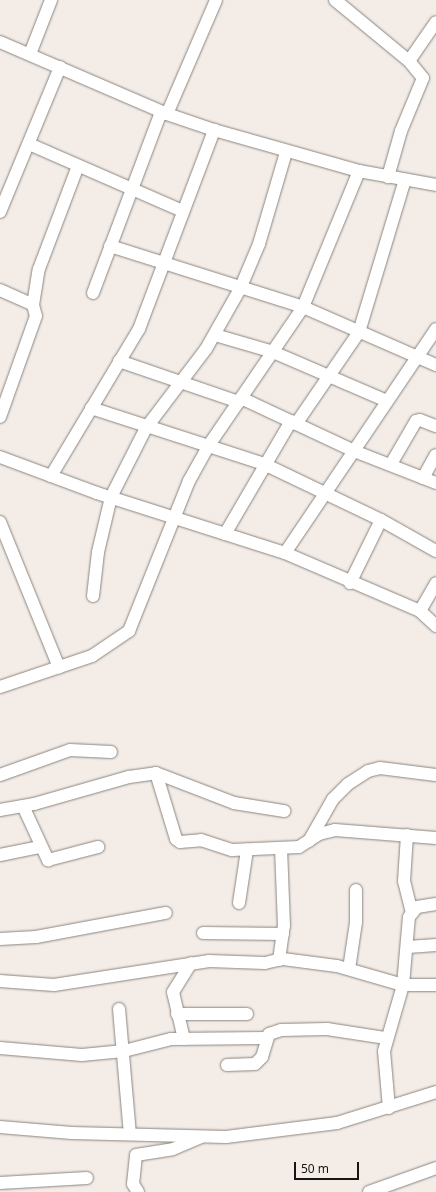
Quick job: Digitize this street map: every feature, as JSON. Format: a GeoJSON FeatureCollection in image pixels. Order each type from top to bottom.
{"type":"FeatureCollection","features":[{"type":"Feature","properties":{"kind":"street"},"geometry":{"type":"LineString","coordinates":[[30,54],[51,0]]}},
{"type":"Feature","properties":{"kind":"street"},"geometry":{"type":"LineString","coordinates":[[93,292],[131,189],[216,0]]}},
{"type":"Feature","properties":{"kind":"street"},"geometry":{"type":"LineString","coordinates":[[335,0],[409,61],[423,78],[401,131],[388,177]]}},
{"type":"Feature","properties":{"kind":"street"},"geometry":{"type":"LineString","coordinates":[[409,61],[436,22]]}},
{"type":"Feature","properties":{"kind":"street"},"geometry":{"type":"LineString","coordinates":[[0,42],[164,113],[214,130],[286,152],[359,171],[436,185]]}},
{"type":"Feature","properties":{"kind":"street"},"geometry":{"type":"LineString","coordinates":[[0,212],[60,67]]}},
{"type":"Feature","properties":{"kind":"street"},"geometry":{"type":"LineString","coordinates":[[51,476],[139,329],[165,263],[182,211],[214,130]]}},
{"type":"Feature","properties":{"kind":"street"},"geometry":{"type":"LineString","coordinates":[[29,144],[182,211]]}},
{"type":"Feature","properties":{"kind":"street"},"geometry":{"type":"LineString","coordinates":[[93,596],[98,552],[111,497],[146,428],[215,335],[240,289],[259,244],[286,152]]}},
{"type":"Feature","properties":{"kind":"street"},"geometry":{"type":"LineString","coordinates":[[0,417],[36,316],[33,305],[39,269],[78,166]]}},
{"type":"Feature","properties":{"kind":"street"},"geometry":{"type":"LineString","coordinates":[[1,685],[92,656],[129,631],[173,518],[209,445],[303,307],[359,171]]}},
{"type":"Feature","properties":{"kind":"street"},"geometry":{"type":"LineString","coordinates":[[225,534],[264,464],[293,422],[329,376],[359,332],[405,180]]}},
{"type":"Feature","properties":{"kind":"street"},"geometry":{"type":"LineString","coordinates":[[110,246],[240,289],[303,307],[417,356],[436,366]]}},
{"type":"Feature","properties":{"kind":"street"},"geometry":{"type":"LineString","coordinates":[[0,290],[33,305]]}},
{"type":"Feature","properties":{"kind":"street"},"geometry":{"type":"LineString","coordinates":[[285,553],[324,491],[354,451],[436,329]]}},
{"type":"Feature","properties":{"kind":"street"},"geometry":{"type":"LineString","coordinates":[[215,335],[273,352],[387,401]]}},
{"type":"Feature","properties":{"kind":"street"},"geometry":{"type":"LineString","coordinates":[[119,361],[179,383],[240,400],[293,422],[354,451],[436,483]]}},
{"type":"Feature","properties":{"kind":"street"},"geometry":{"type":"LineString","coordinates":[[91,408],[146,428],[209,445],[264,464],[289,478],[324,491],[381,520],[436,551]]}},
{"type":"Feature","properties":{"kind":"street"},"geometry":{"type":"LineString","coordinates":[[390,464],[416,421],[420,420],[436,426]]}},
{"type":"Feature","properties":{"kind":"street"},"geometry":{"type":"LineString","coordinates":[[424,478],[436,455]]}},
{"type":"Feature","properties":{"kind":"street"},"geometry":{"type":"LineString","coordinates":[[0,457],[173,518],[285,553],[350,583],[420,611],[436,626]]}},
{"type":"Feature","properties":{"kind":"street"},"geometry":{"type":"LineString","coordinates":[[350,583],[381,520]]}},
{"type":"Feature","properties":{"kind":"street"},"geometry":{"type":"LineString","coordinates":[[0,522],[59,667]]}},
{"type":"Feature","properties":{"kind":"street"},"geometry":{"type":"LineString","coordinates":[[420,611],[436,583]]}},
{"type":"Feature","properties":{"kind":"street"},"geometry":{"type":"LineString","coordinates":[[0,775],[70,750],[111,752]]}},
{"type":"Feature","properties":{"kind":"street"},"geometry":{"type":"LineString","coordinates":[[308,842],[325,809],[348,784],[368,771],[380,768],[436,775]]}},
{"type":"Feature","properties":{"kind":"street"},"geometry":{"type":"LineString","coordinates":[[156,773],[178,841],[201,840],[232,850],[247,850],[299,847],[319,834],[335,830],[436,838]]}},
{"type":"Feature","properties":{"kind":"street"},"geometry":{"type":"LineString","coordinates":[[0,810],[23,806],[116,780],[156,773],[234,803],[284,811]]}},
{"type":"Feature","properties":{"kind":"street"},"geometry":{"type":"LineString","coordinates":[[23,806],[45,858],[53,860],[98,847]]}},
{"type":"Feature","properties":{"kind":"street"},"geometry":{"type":"LineString","coordinates":[[389,1108],[386,1038],[403,985],[412,912],[404,881],[407,836]]}},
{"type":"Feature","properties":{"kind":"street"},"geometry":{"type":"LineString","coordinates":[[0,855],[40,847]]}},
{"type":"Feature","properties":{"kind":"street"},"geometry":{"type":"LineString","coordinates":[[279,960],[283,934],[280,848]]}},
{"type":"Feature","properties":{"kind":"street"},"geometry":{"type":"LineString","coordinates":[[239,904],[247,850]]}},
{"type":"Feature","properties":{"kind":"street"},"geometry":{"type":"LineString","coordinates":[[349,969],[356,922],[356,890]]}},
{"type":"Feature","properties":{"kind":"street"},"geometry":{"type":"LineString","coordinates":[[412,912],[436,904]]}},
{"type":"Feature","properties":{"kind":"street"},"geometry":{"type":"LineString","coordinates":[[0,939],[36,936],[166,914]]}},
{"type":"Feature","properties":{"kind":"street"},"geometry":{"type":"LineString","coordinates":[[203,933],[283,934]]}},
{"type":"Feature","properties":{"kind":"street"},"geometry":{"type":"LineString","coordinates":[[408,947],[436,945]]}},
{"type":"Feature","properties":{"kind":"street"},"geometry":{"type":"LineString","coordinates":[[0,981],[66,984],[115,973],[191,963],[265,963],[279,960],[349,969],[403,985],[436,985]]}},
{"type":"Feature","properties":{"kind":"street"},"geometry":{"type":"LineString","coordinates":[[184,1039],[173,992],[191,963]]}},
{"type":"Feature","properties":{"kind":"street"},"geometry":{"type":"LineString","coordinates":[[119,1009],[124,1051],[130,1134]]}},
{"type":"Feature","properties":{"kind":"street"},"geometry":{"type":"LineString","coordinates":[[178,1014],[247,1014]]}},
{"type":"Feature","properties":{"kind":"street"},"geometry":{"type":"LineString","coordinates":[[0,1048],[63,1056],[124,1051],[161,1041],[184,1039],[266,1038],[281,1030],[317,1029],[386,1038]]}},
{"type":"Feature","properties":{"kind":"street"},"geometry":{"type":"LineString","coordinates":[[227,1065],[247,1066],[259,1061],[266,1038]]}},
{"type":"Feature","properties":{"kind":"street"},"geometry":{"type":"LineString","coordinates":[[0,1126],[130,1134],[204,1136],[296,1130],[337,1123],[389,1108],[436,1092]]}},
{"type":"Feature","properties":{"kind":"street"},"geometry":{"type":"LineString","coordinates":[[138,1192],[133,1184],[136,1155],[173,1149],[204,1136]]}},
{"type":"Feature","properties":{"kind":"street"},"geometry":{"type":"LineString","coordinates":[[369,1192],[436,1168]]}},
{"type":"Feature","properties":{"kind":"street"},"geometry":{"type":"LineString","coordinates":[[0,1183],[87,1178]]}}]}
